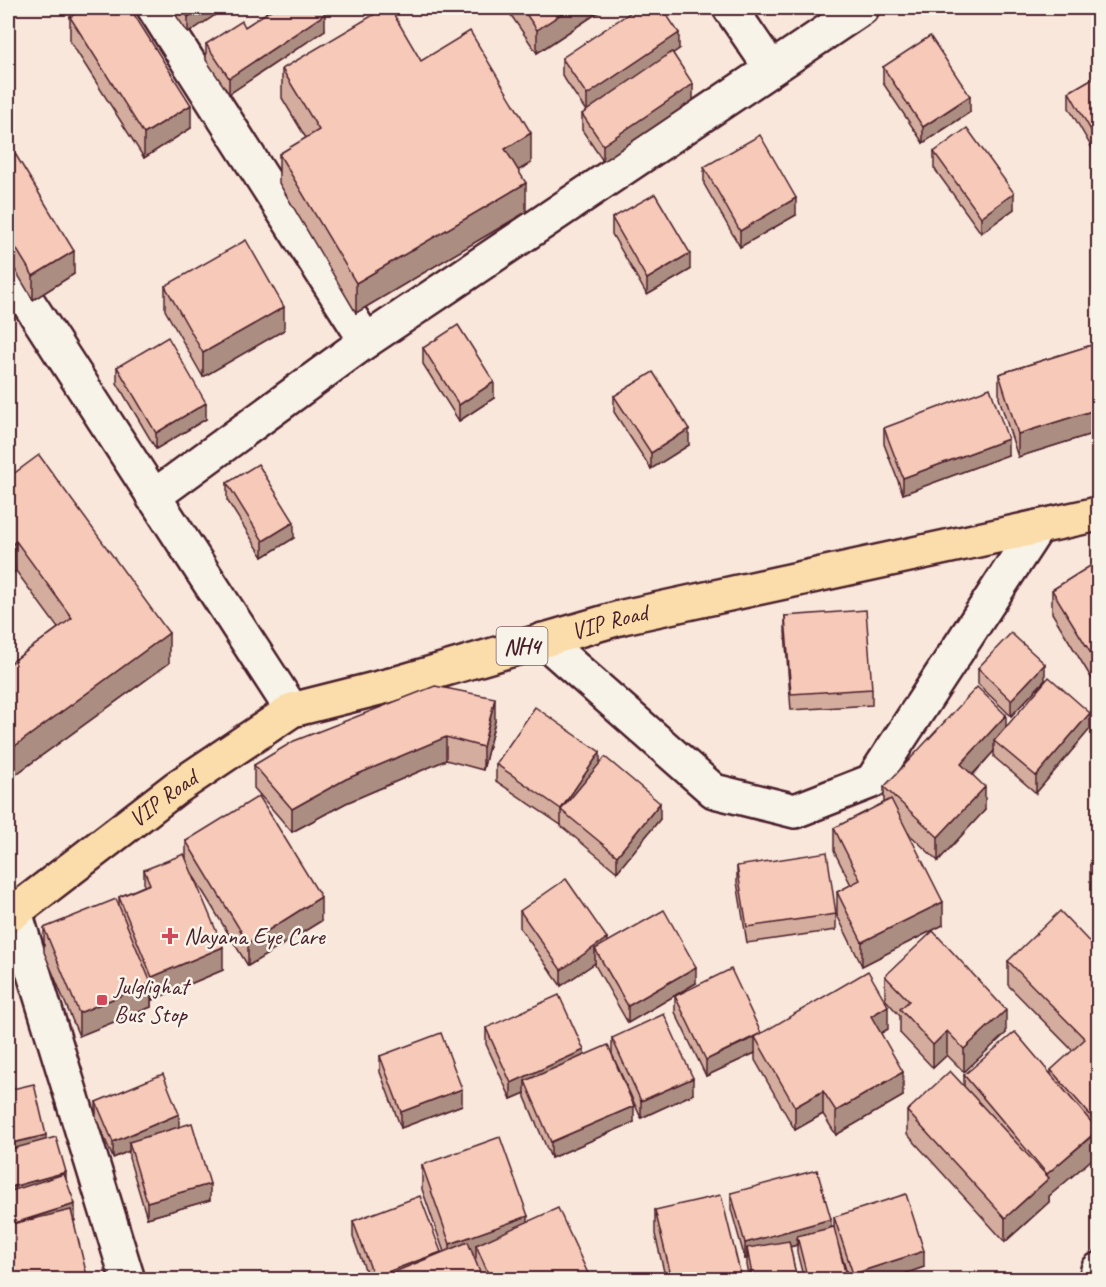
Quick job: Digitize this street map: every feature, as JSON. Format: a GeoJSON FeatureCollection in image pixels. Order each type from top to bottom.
{"type":"FeatureCollection","features":[{"type":"Feature","properties":{"kind":"highway","name":"VIP Road"},"geometry":{"type":"LineString","coordinates":[[11,914],[176,788],[292,710],[391,685],[623,617],[1098,514]]}},
{"type":"Feature","properties":{"kind":"street"},"geometry":{"type":"LineString","coordinates":[[154,8],[366,341]]}},
{"type":"Feature","properties":{"kind":"street"},"geometry":{"type":"LineString","coordinates":[[730,8],[771,68]]}},
{"type":"Feature","properties":{"kind":"street"},"geometry":{"type":"LineString","coordinates":[[153,497],[366,341],[862,8]]}},
{"type":"Feature","properties":{"kind":"street"},"geometry":{"type":"LineString","coordinates":[[8,271],[292,710]]}},
{"type":"Feature","properties":{"kind":"street"},"geometry":{"type":"LineString","coordinates":[[543,640],[714,791],[795,811],[872,781],[1038,527]]}},
{"type":"Feature","properties":{"kind":"street"},"geometry":{"type":"LineString","coordinates":[[11,914],[128,1280]]}},
{"type":"Feature","properties":{"kind":"street"},"geometry":{"type":"LineString","coordinates":[[1096,1280],[1098,1270]]}},
{"type":"Feature","properties":{"kind":"building"},"geometry":{"type":"Polygon","coordinates":[[[85,8],[130,8],[191,105],[144,134],[70,17],[85,8]]]}},
{"type":"Feature","properties":{"kind":"building"},"geometry":{"type":"Polygon","coordinates":[[[182,8],[202,8],[188,17],[182,8]]]}},
{"type":"Feature","properties":{"kind":"building"},"geometry":{"type":"Polygon","coordinates":[[[269,8],[321,8],[325,14],[229,78],[206,44],[242,21],[245,27],[271,10],[269,8]]]}},
{"type":"Feature","properties":{"kind":"building"},"geometry":{"type":"Polygon","coordinates":[[[385,8],[390,8],[421,61],[470,31],[531,133],[505,149],[526,183],[356,283],[279,154],[319,130],[282,69],[385,8]]]}},
{"type":"Feature","properties":{"kind":"building"},"geometry":{"type":"Polygon","coordinates":[[[522,8],[570,8],[537,30],[522,8]]]}},
{"type":"Feature","properties":{"kind":"building"},"geometry":{"type":"Polygon","coordinates":[[[637,8],[662,8],[679,33],[587,95],[562,58],[637,8]]]}},
{"type":"Feature","properties":{"kind":"building"},"geometry":{"type":"Polygon","coordinates":[[[930,36],[970,96],[923,127],[883,67],[930,36]]]}},
{"type":"Feature","properties":{"kind":"building"},"geometry":{"type":"Polygon","coordinates":[[[672,52],[693,84],[603,145],[582,114],[672,52]]]}},
{"type":"Feature","properties":{"kind":"building"},"geometry":{"type":"Polygon","coordinates":[[[1098,75],[1098,138],[1096,139],[1069,92],[1098,75]]]}},
{"type":"Feature","properties":{"kind":"building"},"geometry":{"type":"Polygon","coordinates":[[[967,128],[1014,193],[981,217],[934,152],[967,128]]]}},
{"type":"Feature","properties":{"kind":"building"},"geometry":{"type":"Polygon","coordinates":[[[760,135],[796,198],[740,231],[704,167],[760,135]]]}},
{"type":"Feature","properties":{"kind":"building"},"geometry":{"type":"Polygon","coordinates":[[[8,142],[74,251],[33,276],[8,235],[8,142]]]}},
{"type":"Feature","properties":{"kind":"building"},"geometry":{"type":"Polygon","coordinates":[[[655,194],[690,253],[647,279],[612,218],[655,194]]]}},
{"type":"Feature","properties":{"kind":"building"},"geometry":{"type":"Polygon","coordinates":[[[246,240],[284,307],[203,353],[165,286],[246,240]]]}},
{"type":"Feature","properties":{"kind":"building"},"geometry":{"type":"Polygon","coordinates":[[[458,325],[494,382],[459,405],[423,348],[458,325]]]}},
{"type":"Feature","properties":{"kind":"building"},"geometry":{"type":"Polygon","coordinates":[[[168,337],[206,403],[156,433],[117,367],[168,337]]]}},
{"type":"Feature","properties":{"kind":"building"},"geometry":{"type":"Polygon","coordinates":[[[1098,343],[1098,409],[1018,434],[999,374],[1098,343]]]}},
{"type":"Feature","properties":{"kind":"building"},"geometry":{"type":"Polygon","coordinates":[[[653,372],[689,429],[651,453],[614,396],[653,372]]]}},
{"type":"Feature","properties":{"kind":"building"},"geometry":{"type":"Polygon","coordinates":[[[990,388],[1008,439],[903,478],[884,428],[990,388]]]}},
{"type":"Feature","properties":{"kind":"building"},"geometry":{"type":"Polygon","coordinates":[[[39,455],[169,633],[8,751],[8,665],[72,618],[16,541],[8,548],[8,478],[39,455]]]}},
{"type":"Feature","properties":{"kind":"building"},"geometry":{"type":"Polygon","coordinates":[[[258,464],[294,522],[263,541],[227,483],[258,464]]]}},
{"type":"Feature","properties":{"kind":"building"},"geometry":{"type":"Polygon","coordinates":[[[1098,561],[1098,665],[1052,590],[1098,561]]]}},
{"type":"Feature","properties":{"kind":"building"},"geometry":{"type":"Polygon","coordinates":[[[866,610],[872,689],[791,694],[785,616],[866,610]]]}},
{"type":"Feature","properties":{"kind":"building"},"geometry":{"type":"Polygon","coordinates":[[[1011,633],[1045,664],[1011,700],[978,668],[1011,633]]]}},
{"type":"Feature","properties":{"kind":"building"},"geometry":{"type":"Polygon","coordinates":[[[1049,677],[1090,713],[1036,776],[994,741],[1049,677]]]}},
{"type":"Feature","properties":{"kind":"building"},"geometry":{"type":"Polygon","coordinates":[[[435,686],[495,698],[483,747],[446,737],[346,779],[292,809],[254,765],[294,741],[435,686]]]}},
{"type":"Feature","properties":{"kind":"building"},"geometry":{"type":"Polygon","coordinates":[[[977,687],[1006,715],[961,764],[985,787],[938,837],[884,787],[977,687]]]}},
{"type":"Feature","properties":{"kind":"building"},"geometry":{"type":"Polygon","coordinates":[[[535,707],[600,752],[561,809],[496,764],[535,707]]]}},
{"type":"Feature","properties":{"kind":"building"},"geometry":{"type":"Polygon","coordinates":[[[605,757],[660,803],[617,856],[561,810],[605,757]]]}},
{"type":"Feature","properties":{"kind":"building"},"geometry":{"type":"Polygon","coordinates":[[[259,796],[321,897],[248,943],[186,841],[259,796]]]}},
{"type":"Feature","properties":{"kind":"building"},"geometry":{"type":"Polygon","coordinates":[[[891,799],[943,902],[862,942],[837,892],[860,880],[834,828],[891,799]]]}},
{"type":"Feature","properties":{"kind":"building"},"geometry":{"type":"Polygon","coordinates":[[[827,852],[836,914],[747,927],[737,866],[827,852]]]}},
{"type":"Feature","properties":{"kind":"building"},"geometry":{"type":"Polygon","coordinates":[[[1098,852],[1098,871],[1090,865],[1098,852]]]}},
{"type":"Feature","properties":{"kind":"building"},"geometry":{"type":"Polygon","coordinates":[[[184,854],[223,947],[152,977],[119,897],[150,884],[144,870],[184,854]]]}},
{"type":"Feature","properties":{"kind":"building"},"geometry":{"type":"Polygon","coordinates":[[[566,879],[607,938],[561,970],[520,911],[566,879]]]}},
{"type":"Feature","properties":{"kind":"building"},"geometry":{"type":"Polygon","coordinates":[[[116,899],[151,983],[79,1013],[44,928],[116,899]]]}},
{"type":"Feature","properties":{"kind":"building"},"geometry":{"type":"Polygon","coordinates":[[[664,910],[696,967],[628,1006],[595,949],[664,910]]]}},
{"type":"Feature","properties":{"kind":"building"},"geometry":{"type":"Polygon","coordinates":[[[1060,911],[1098,951],[1098,1124],[1051,1070],[1085,1039],[1008,961],[1060,911]]]}},
{"type":"Feature","properties":{"kind":"building"},"geometry":{"type":"Polygon","coordinates":[[[933,931],[1006,1010],[964,1049],[947,1031],[933,1045],[900,1009],[909,1001],[885,976],[933,931]]]}},
{"type":"Feature","properties":{"kind":"building"},"geometry":{"type":"Polygon","coordinates":[[[731,969],[761,1033],[706,1060],[675,996],[731,969]]]}},
{"type":"Feature","properties":{"kind":"building"},"geometry":{"type":"Polygon","coordinates":[[[868,971],[888,1006],[871,1016],[903,1072],[836,1111],[823,1091],[795,1107],[755,1037],[868,971]]]}},
{"type":"Feature","properties":{"kind":"building"},"geometry":{"type":"Polygon","coordinates":[[[559,995],[584,1050],[511,1083],[486,1028],[559,995]]]}},
{"type":"Feature","properties":{"kind":"building"},"geometry":{"type":"Polygon","coordinates":[[[664,1014],[693,1078],[641,1101],[612,1038],[664,1014]]]}},
{"type":"Feature","properties":{"kind":"building"},"geometry":{"type":"Polygon","coordinates":[[[1015,1032],[1098,1130],[1047,1174],[964,1075],[1015,1032]]]}},
{"type":"Feature","properties":{"kind":"building"},"geometry":{"type":"Polygon","coordinates":[[[441,1033],[462,1089],[401,1112],[380,1056],[441,1033]]]}},
{"type":"Feature","properties":{"kind":"building"},"geometry":{"type":"Polygon","coordinates":[[[608,1045],[634,1106],[551,1142],[525,1081],[608,1045]]]}},
{"type":"Feature","properties":{"kind":"building"},"geometry":{"type":"Polygon","coordinates":[[[950,1071],[1049,1178],[1005,1218],[907,1111],[950,1071]]]}},
{"type":"Feature","properties":{"kind":"building"},"geometry":{"type":"Polygon","coordinates":[[[163,1074],[179,1114],[113,1142],[96,1102],[163,1074]]]}},
{"type":"Feature","properties":{"kind":"building"},"geometry":{"type":"Polygon","coordinates":[[[34,1084],[46,1135],[8,1144],[8,1090],[34,1084]]]}},
{"type":"Feature","properties":{"kind":"building"},"geometry":{"type":"Polygon","coordinates":[[[192,1123],[210,1184],[147,1202],[129,1142],[192,1123]]]}},
{"type":"Feature","properties":{"kind":"building"},"geometry":{"type":"Polygon","coordinates":[[[56,1137],[66,1172],[8,1188],[8,1150],[56,1137]]]}},
{"type":"Feature","properties":{"kind":"building"},"geometry":{"type":"Polygon","coordinates":[[[500,1137],[528,1216],[450,1244],[422,1165],[500,1137]]]}},
{"type":"Feature","properties":{"kind":"building"},"geometry":{"type":"Polygon","coordinates":[[[817,1170],[831,1219],[745,1243],[731,1193],[817,1170]]]}},
{"type":"Feature","properties":{"kind":"building"},"geometry":{"type":"Polygon","coordinates":[[[64,1174],[75,1204],[8,1225],[8,1192],[64,1174]]]}},
{"type":"Feature","properties":{"kind":"building"},"geometry":{"type":"Polygon","coordinates":[[[906,1194],[924,1251],[853,1274],[834,1217],[906,1194]]]}},
{"type":"Feature","properties":{"kind":"building"},"geometry":{"type":"Polygon","coordinates":[[[721,1195],[742,1280],[672,1280],[655,1210],[721,1195]]]}},
{"type":"Feature","properties":{"kind":"building"},"geometry":{"type":"Polygon","coordinates":[[[420,1196],[441,1252],[374,1277],[353,1221],[420,1196]]]}},
{"type":"Feature","properties":{"kind":"building"},"geometry":{"type":"Polygon","coordinates":[[[558,1208],[591,1280],[491,1280],[476,1245],[558,1208]]]}},
{"type":"Feature","properties":{"kind":"building"},"geometry":{"type":"Polygon","coordinates":[[[71,1210],[88,1280],[8,1280],[8,1225],[71,1210]]]}},
{"type":"Feature","properties":{"kind":"building"},"geometry":{"type":"Polygon","coordinates":[[[834,1227],[847,1280],[808,1280],[797,1236],[834,1227]]]}},
{"type":"Feature","properties":{"kind":"building"},"geometry":{"type":"Polygon","coordinates":[[[789,1241],[797,1280],[753,1280],[747,1248],[789,1241]]]}},
{"type":"Feature","properties":{"kind":"building"},"geometry":{"type":"Polygon","coordinates":[[[468,1242],[483,1280],[375,1280],[468,1242]]]}},
{"type":"Feature","properties":{"kind":"place","name":"Nayana Eye Care"},"geometry":{"type":"Point","coordinates":[170,936]}},
{"type":"Feature","properties":{"kind":"place","name":"Julglighat Bus Stop"},"geometry":{"type":"Point","coordinates":[102,1000]}}]}
